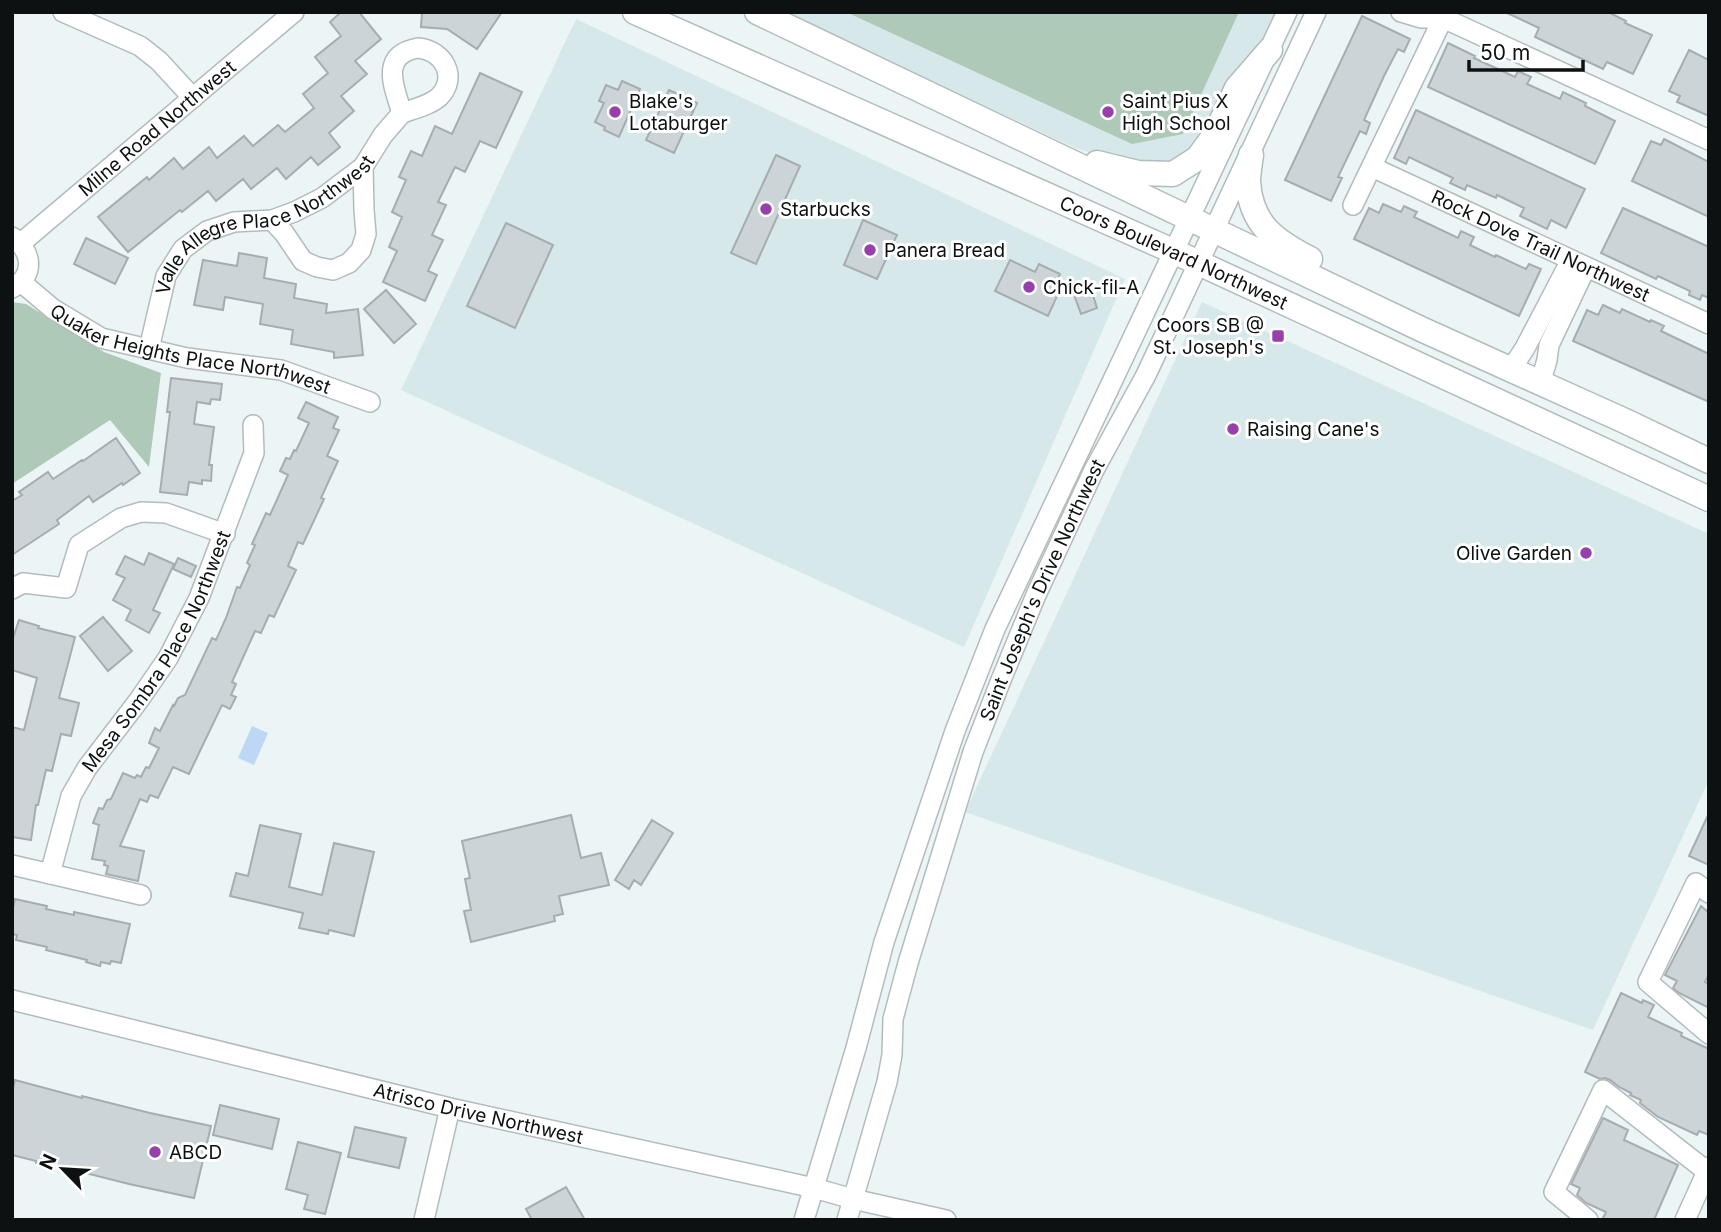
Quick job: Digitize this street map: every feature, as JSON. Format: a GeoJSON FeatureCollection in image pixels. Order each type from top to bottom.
{"type":"FeatureCollection","features":[{"type":"Feature","properties":{"kind":"main road","name":"Coors Boulevard Northwest"},"geometry":{"type":"LineString","coordinates":[[635,12],[1175,252],[1709,499]]}},
{"type":"Feature","properties":{"kind":"main road","name":"Coors Boulevard Northwest"},"geometry":{"type":"LineString","coordinates":[[757,12],[1421,330],[1709,461]]}},
{"type":"Feature","properties":{"kind":"main road"},"geometry":{"type":"LineString","coordinates":[[1043,149],[1138,173],[1173,174],[1198,158],[1215,135],[1237,88],[1270,50]]}},
{"type":"Feature","properties":{"kind":"main road"},"geometry":{"type":"LineString","coordinates":[[1251,155],[1248,182],[1254,211],[1263,227],[1282,245],[1402,306],[1421,330]]}},
{"type":"Feature","properties":{"kind":"street"},"geometry":{"type":"LineString","coordinates":[[62,12],[140,46],[159,61],[192,98]]}},
{"type":"Feature","properties":{"kind":"street","name":"Milne Road Northwest"},"geometry":{"type":"LineString","coordinates":[[17,240],[294,12]]}},
{"type":"Feature","properties":{"kind":"street","name":"Saint Joseph's Drive Northwest"},"geometry":{"type":"LineString","coordinates":[[804,1220],[856,1048],[884,943],[955,731],[995,629],[1287,12]]}},
{"type":"Feature","properties":{"kind":"street","name":"Saint Joseph's Drive Northwest"},"geometry":{"type":"LineString","coordinates":[[848,1220],[887,1082],[894,1019],[908,963],[973,752],[1036,595],[1094,470],[1146,375],[1316,12]]}},
{"type":"Feature","properties":{"kind":"street"},"geometry":{"type":"LineString","coordinates":[[1401,12],[1421,18],[1442,14],[1709,140]]}},
{"type":"Feature","properties":{"kind":"street"},"geometry":{"type":"LineString","coordinates":[[1353,205],[1442,14]]}},
{"type":"Feature","properties":{"kind":"street","name":"Valle Allegre Place Northwest"},"geometry":{"type":"LineString","coordinates":[[149,349],[166,276],[183,249],[207,231],[234,222],[272,220],[322,198],[363,167],[383,135],[402,113]]}},
{"type":"Feature","properties":{"kind":"street"},"geometry":{"type":"LineString","coordinates":[[272,220],[303,261],[333,270],[349,263],[361,250],[366,234],[363,167]]}},
{"type":"Feature","properties":{"kind":"street","name":"Rock Dove Trail Northwest"},"geometry":{"type":"LineString","coordinates":[[1372,167],[1709,324]]}},
{"type":"Feature","properties":{"kind":"street"},"geometry":{"type":"LineString","coordinates":[[16,285],[28,270],[29,260],[17,240]]}},
{"type":"Feature","properties":{"kind":"street"},"geometry":{"type":"LineString","coordinates":[[1510,371],[1579,263]]}},
{"type":"Feature","properties":{"kind":"street"},"geometry":{"type":"LineString","coordinates":[[1540,384],[1549,345],[1579,263]]}},
{"type":"Feature","properties":{"kind":"street","name":"Quaker Heights Place Northwest"},"geometry":{"type":"LineString","coordinates":[[16,285],[101,338],[187,358],[281,370],[370,402]]}},
{"type":"Feature","properties":{"kind":"street","name":"Mesa Sombra Place Northwest"},"geometry":{"type":"LineString","coordinates":[[50,874],[71,796],[86,768],[167,659],[199,598],[254,453],[253,425]]}},
{"type":"Feature","properties":{"kind":"street"},"geometry":{"type":"LineString","coordinates":[[12,589],[23,583],[66,588],[79,545],[121,518],[141,512],[166,513],[225,534]]}},
{"type":"Feature","properties":{"kind":"street"},"geometry":{"type":"LineString","coordinates":[[995,629],[1018,640]]}},
{"type":"Feature","properties":{"kind":"street"},"geometry":{"type":"LineString","coordinates":[[12,866],[141,895]]}},
{"type":"Feature","properties":{"kind":"street"},"geometry":{"type":"LineString","coordinates":[[1702,888],[1648,982],[1709,1034]]}},
{"type":"Feature","properties":{"kind":"street","name":"Atrisco Drive Northwest"},"geometry":{"type":"LineString","coordinates":[[12,1000],[450,1108],[814,1188],[946,1220]]}},
{"type":"Feature","properties":{"kind":"street"},"geometry":{"type":"LineString","coordinates":[[1588,1220],[1554,1192],[1603,1090],[1708,1171],[1685,1220]]}},
{"type":"Feature","properties":{"kind":"street"},"geometry":{"type":"LineString","coordinates":[[424,1220],[450,1108]]}},
{"type":"Feature","properties":{"kind":"shaded area","name":"Saint Pius X High School"},"geometry":{"type":"Polygon","coordinates":[[[784,12],[1276,12],[1261,44],[1205,141],[1169,167],[1100,156],[1073,147],[784,12]]]}},
{"type":"Feature","properties":{"kind":"shaded area"},"geometry":{"type":"Polygon","coordinates":[[[576,19],[1125,279],[964,647],[401,390],[576,19]]]}},
{"type":"Feature","properties":{"kind":"shaded area"},"geometry":{"type":"Polygon","coordinates":[[[1202,302],[1709,534],[1709,780],[1593,1030],[965,812],[1202,302]]]}},
{"type":"Feature","properties":{"kind":"green space","name":"Saint Pius X High School"},"geometry":{"type":"Polygon","coordinates":[[[846,12],[1239,12],[1183,134],[1132,144],[846,12]]]}},
{"type":"Feature","properties":{"kind":"green space"},"geometry":{"type":"Polygon","coordinates":[[[12,302],[26,304],[104,352],[161,373],[149,467],[110,420],[12,484],[12,302]]]}},
{"type":"Feature","properties":{"kind":"water"},"geometry":{"type":"Polygon","coordinates":[[[252,726],[268,733],[254,765],[238,758],[252,726]]]}},
{"type":"Feature","properties":{"kind":"building"},"geometry":{"type":"Polygon","coordinates":[[[341,12],[359,12],[381,39],[355,61],[367,74],[341,96],[354,111],[329,133],[340,147],[318,165],[311,157],[286,179],[277,168],[251,189],[243,179],[216,201],[208,191],[128,252],[98,217],[174,158],[183,169],[209,147],[217,158],[244,136],[253,146],[278,125],[285,132],[314,108],[303,94],[328,73],[315,57],[341,36],[330,22],[341,12]]]}},
{"type":"Feature","properties":{"kind":"building"},"geometry":{"type":"Polygon","coordinates":[[[422,12],[502,12],[477,49],[447,29],[421,27],[422,12]]]}},
{"type":"Feature","properties":{"kind":"building"},"geometry":{"type":"Polygon","coordinates":[[[1505,12],[1608,12],[1652,35],[1633,74],[1607,62],[1603,69],[1535,37],[1539,28],[1505,12]]]}},
{"type":"Feature","properties":{"kind":"building"},"geometry":{"type":"Polygon","coordinates":[[[1362,16],[1410,39],[1404,52],[1398,49],[1384,76],[1364,120],[1370,123],[1366,134],[1360,131],[1338,177],[1342,178],[1331,201],[1285,180],[1362,16]]]}},
{"type":"Feature","properties":{"kind":"building"},"geometry":{"type":"Polygon","coordinates":[[[1448,43],[1515,77],[1518,71],[1531,77],[1527,84],[1560,99],[1563,92],[1615,121],[1595,164],[1428,87],[1448,43]]]}},
{"type":"Feature","properties":{"kind":"building"},"geometry":{"type":"Polygon","coordinates":[[[1689,50],[1709,60],[1709,116],[1677,102],[1680,96],[1669,91],[1689,50]]]}},
{"type":"Feature","properties":{"kind":"building"},"geometry":{"type":"Polygon","coordinates":[[[480,73],[522,92],[496,148],[480,141],[465,172],[455,167],[438,202],[446,205],[432,235],[443,240],[428,271],[437,275],[425,301],[383,282],[397,251],[389,247],[402,217],[392,212],[406,180],[399,177],[411,151],[422,156],[435,126],[452,134],[480,73]]]}},
{"type":"Feature","properties":{"kind":"building","name":"Blake's Lotaburger"},"geometry":{"type":"Polygon","coordinates":[[[622,81],[640,89],[619,137],[595,122],[604,103],[599,101],[606,85],[618,90],[622,81]]]}},
{"type":"Feature","properties":{"kind":"building"},"geometry":{"type":"Polygon","coordinates":[[[669,90],[697,103],[674,153],[646,140],[669,90]]]}},
{"type":"Feature","properties":{"kind":"building"},"geometry":{"type":"Polygon","coordinates":[[[1416,110],[1585,189],[1566,228],[1551,220],[1547,229],[1520,216],[1524,208],[1497,195],[1496,198],[1467,185],[1465,190],[1450,183],[1453,178],[1409,157],[1406,164],[1394,158],[1416,110]]]}},
{"type":"Feature","properties":{"kind":"building"},"geometry":{"type":"Polygon","coordinates":[[[1664,139],[1709,162],[1709,217],[1632,181],[1651,141],[1661,145],[1664,139]]]}},
{"type":"Feature","properties":{"kind":"building","name":"Starbucks"},"geometry":{"type":"Polygon","coordinates":[[[776,155],[800,166],[756,264],[731,253],[776,155]]]}},
{"type":"Feature","properties":{"kind":"building"},"geometry":{"type":"Polygon","coordinates":[[[1383,204],[1401,212],[1404,206],[1417,212],[1414,217],[1458,238],[1461,231],[1474,237],[1470,245],[1495,257],[1496,255],[1526,269],[1529,264],[1541,269],[1519,316],[1354,239],[1369,208],[1379,213],[1383,204]]]}},
{"type":"Feature","properties":{"kind":"building"},"geometry":{"type":"Polygon","coordinates":[[[1623,208],[1709,247],[1709,298],[1702,295],[1700,300],[1689,295],[1690,291],[1658,276],[1656,279],[1601,253],[1623,208]]]}},
{"type":"Feature","properties":{"kind":"building","name":"Panera Bread"},"geometry":{"type":"Polygon","coordinates":[[[863,220],[897,235],[877,279],[844,265],[863,220]]]}},
{"type":"Feature","properties":{"kind":"building"},"geometry":{"type":"Polygon","coordinates":[[[506,223],[553,245],[515,328],[467,306],[506,223]]]}},
{"type":"Feature","properties":{"kind":"building"},"geometry":{"type":"Polygon","coordinates":[[[86,238],[128,258],[115,284],[74,264],[86,238]]]}},
{"type":"Feature","properties":{"kind":"building"},"geometry":{"type":"Polygon","coordinates":[[[239,253],[267,258],[264,278],[296,284],[294,298],[327,304],[326,313],[358,309],[363,355],[334,358],[334,352],[291,344],[293,330],[260,324],[263,304],[225,297],[223,310],[194,305],[203,260],[237,266],[239,253]]]}},
{"type":"Feature","properties":{"kind":"building","name":"Chick-fil-A"},"geometry":{"type":"Polygon","coordinates":[[[1010,260],[1035,272],[1039,264],[1060,274],[1057,280],[1063,283],[1048,316],[995,291],[1010,260]]]}},
{"type":"Feature","properties":{"kind":"building"},"geometry":{"type":"Polygon","coordinates":[[[1089,283],[1097,308],[1081,314],[1072,289],[1089,283]]]}},
{"type":"Feature","properties":{"kind":"building"},"geometry":{"type":"Polygon","coordinates":[[[386,290],[416,324],[394,343],[364,309],[386,290]]]}},
{"type":"Feature","properties":{"kind":"building"},"geometry":{"type":"Polygon","coordinates":[[[1603,305],[1620,313],[1622,309],[1664,326],[1661,331],[1709,354],[1709,402],[1573,341],[1587,310],[1598,315],[1603,305]]]}},
{"type":"Feature","properties":{"kind":"building"},"geometry":{"type":"Polygon","coordinates":[[[171,378],[222,384],[220,400],[211,399],[210,404],[197,402],[194,424],[214,427],[209,465],[212,465],[211,481],[202,480],[202,484],[189,482],[187,495],[160,492],[170,412],[167,412],[171,378]]]}},
{"type":"Feature","properties":{"kind":"building"},"geometry":{"type":"Polygon","coordinates":[[[306,402],[338,417],[333,428],[339,430],[327,456],[338,461],[303,544],[298,542],[288,566],[296,570],[274,617],[269,615],[261,633],[255,631],[232,682],[236,684],[231,695],[236,697],[230,709],[222,705],[189,774],[173,767],[158,798],[150,795],[147,802],[140,799],[120,846],[144,851],[138,881],[106,874],[108,866],[104,865],[105,861],[92,859],[99,825],[93,823],[99,808],[103,809],[107,800],[111,799],[123,773],[135,778],[137,775],[141,777],[146,767],[149,768],[159,748],[149,743],[155,728],[160,731],[173,705],[178,698],[185,695],[212,638],[216,640],[237,587],[240,588],[250,565],[247,563],[255,545],[252,544],[266,513],[270,515],[288,475],[280,471],[286,458],[290,459],[294,450],[296,451],[309,423],[298,418],[306,402]]]}},
{"type":"Feature","properties":{"kind":"building"},"geometry":{"type":"Polygon","coordinates":[[[116,438],[140,473],[93,502],[89,496],[57,520],[59,524],[12,555],[12,501],[22,495],[19,492],[48,472],[53,479],[116,438]]]}},
{"type":"Feature","properties":{"kind":"building"},"geometry":{"type":"Polygon","coordinates":[[[149,553],[174,564],[153,610],[160,613],[149,633],[126,620],[131,610],[113,600],[125,578],[116,574],[125,556],[144,565],[149,553]]]}},
{"type":"Feature","properties":{"kind":"building"},"geometry":{"type":"Polygon","coordinates":[[[178,558],[196,566],[191,577],[173,569],[178,558]]]}},
{"type":"Feature","properties":{"kind":"building"},"geometry":{"type":"Polygon","coordinates":[[[103,617],[132,651],[108,671],[80,636],[103,617]]]}},
{"type":"Feature","properties":{"kind":"building"},"geometry":{"type":"Polygon","coordinates":[[[19,620],[39,626],[38,628],[75,637],[59,698],[79,703],[71,736],[61,734],[52,771],[46,770],[36,805],[31,840],[12,837],[12,727],[24,730],[37,678],[12,670],[12,641],[19,620]]]}},
{"type":"Feature","properties":{"kind":"building"},"geometry":{"type":"Polygon","coordinates":[[[1709,813],[1709,865],[1689,856],[1709,813]]]}},
{"type":"Feature","properties":{"kind":"building"},"geometry":{"type":"Polygon","coordinates":[[[571,815],[581,858],[601,853],[609,885],[559,896],[563,914],[554,916],[555,921],[471,942],[464,911],[471,910],[465,879],[470,878],[462,841],[571,815]]]}},
{"type":"Feature","properties":{"kind":"building"},"geometry":{"type":"Polygon","coordinates":[[[652,820],[673,833],[641,885],[634,880],[629,889],[615,880],[652,820]]]}},
{"type":"Feature","properties":{"kind":"building"},"geometry":{"type":"Polygon","coordinates":[[[260,825],[301,834],[289,887],[322,895],[334,843],[374,852],[354,936],[329,930],[328,934],[299,928],[303,913],[230,896],[236,873],[248,876],[260,825]]]}},
{"type":"Feature","properties":{"kind":"building"},"geometry":{"type":"Polygon","coordinates":[[[15,899],[47,906],[46,909],[130,924],[121,963],[101,962],[100,966],[46,950],[47,947],[16,940],[17,935],[12,934],[15,899]]]}},
{"type":"Feature","properties":{"kind":"building"},"geometry":{"type":"Polygon","coordinates":[[[1701,906],[1709,913],[1709,974],[1705,982],[1709,984],[1709,1008],[1679,993],[1673,988],[1677,981],[1665,975],[1701,906]]]}},
{"type":"Feature","properties":{"kind":"building"},"geometry":{"type":"Polygon","coordinates":[[[1621,993],[1642,1003],[1643,1000],[1654,1005],[1648,1017],[1709,1049],[1709,1135],[1699,1131],[1697,1135],[1658,1117],[1640,1103],[1641,1100],[1610,1080],[1585,1072],[1621,993]]]}},
{"type":"Feature","properties":{"kind":"building"},"geometry":{"type":"Polygon","coordinates":[[[15,1080],[82,1098],[211,1126],[194,1198],[36,1163],[12,1155],[12,1092],[15,1080]]]}},
{"type":"Feature","properties":{"kind":"building"},"geometry":{"type":"Polygon","coordinates":[[[220,1105],[279,1119],[272,1149],[213,1135],[220,1105]]]}},
{"type":"Feature","properties":{"kind":"building"},"geometry":{"type":"Polygon","coordinates":[[[1603,1118],[1628,1130],[1624,1140],[1678,1165],[1654,1220],[1602,1220],[1606,1212],[1586,1203],[1577,1195],[1580,1188],[1571,1184],[1603,1118]]]}},
{"type":"Feature","properties":{"kind":"building"},"geometry":{"type":"Polygon","coordinates":[[[355,1127],[406,1138],[399,1168],[348,1157],[355,1127]]]}},
{"type":"Feature","properties":{"kind":"building"},"geometry":{"type":"Polygon","coordinates":[[[298,1142],[341,1153],[325,1214],[304,1209],[308,1195],[286,1189],[298,1142]]]}},
{"type":"Feature","properties":{"kind":"building"},"geometry":{"type":"Polygon","coordinates":[[[566,1187],[585,1220],[532,1220],[526,1209],[566,1187]]]}},
{"type":"Feature","properties":{"kind":"place","name":"Blake's Lotaburger"},"geometry":{"type":"Point","coordinates":[615,112]}},
{"type":"Feature","properties":{"kind":"place","name":"Saint Pius X High School"},"geometry":{"type":"Point","coordinates":[1108,112]}},
{"type":"Feature","properties":{"kind":"place","name":"Starbucks"},"geometry":{"type":"Point","coordinates":[766,209]}},
{"type":"Feature","properties":{"kind":"place","name":"Panera Bread"},"geometry":{"type":"Point","coordinates":[870,250]}},
{"type":"Feature","properties":{"kind":"place","name":"Chick-fil-A"},"geometry":{"type":"Point","coordinates":[1029,287]}},
{"type":"Feature","properties":{"kind":"place","name":"Coors SB @ St. Joseph's"},"geometry":{"type":"Point","coordinates":[1278,336]}},
{"type":"Feature","properties":{"kind":"place","name":"Raising Cane's"},"geometry":{"type":"Point","coordinates":[1233,429]}},
{"type":"Feature","properties":{"kind":"place","name":"Olive Garden"},"geometry":{"type":"Point","coordinates":[1586,553]}},
{"type":"Feature","properties":{"kind":"place","name":"ABCD"},"geometry":{"type":"Point","coordinates":[155,1152]}}]}
